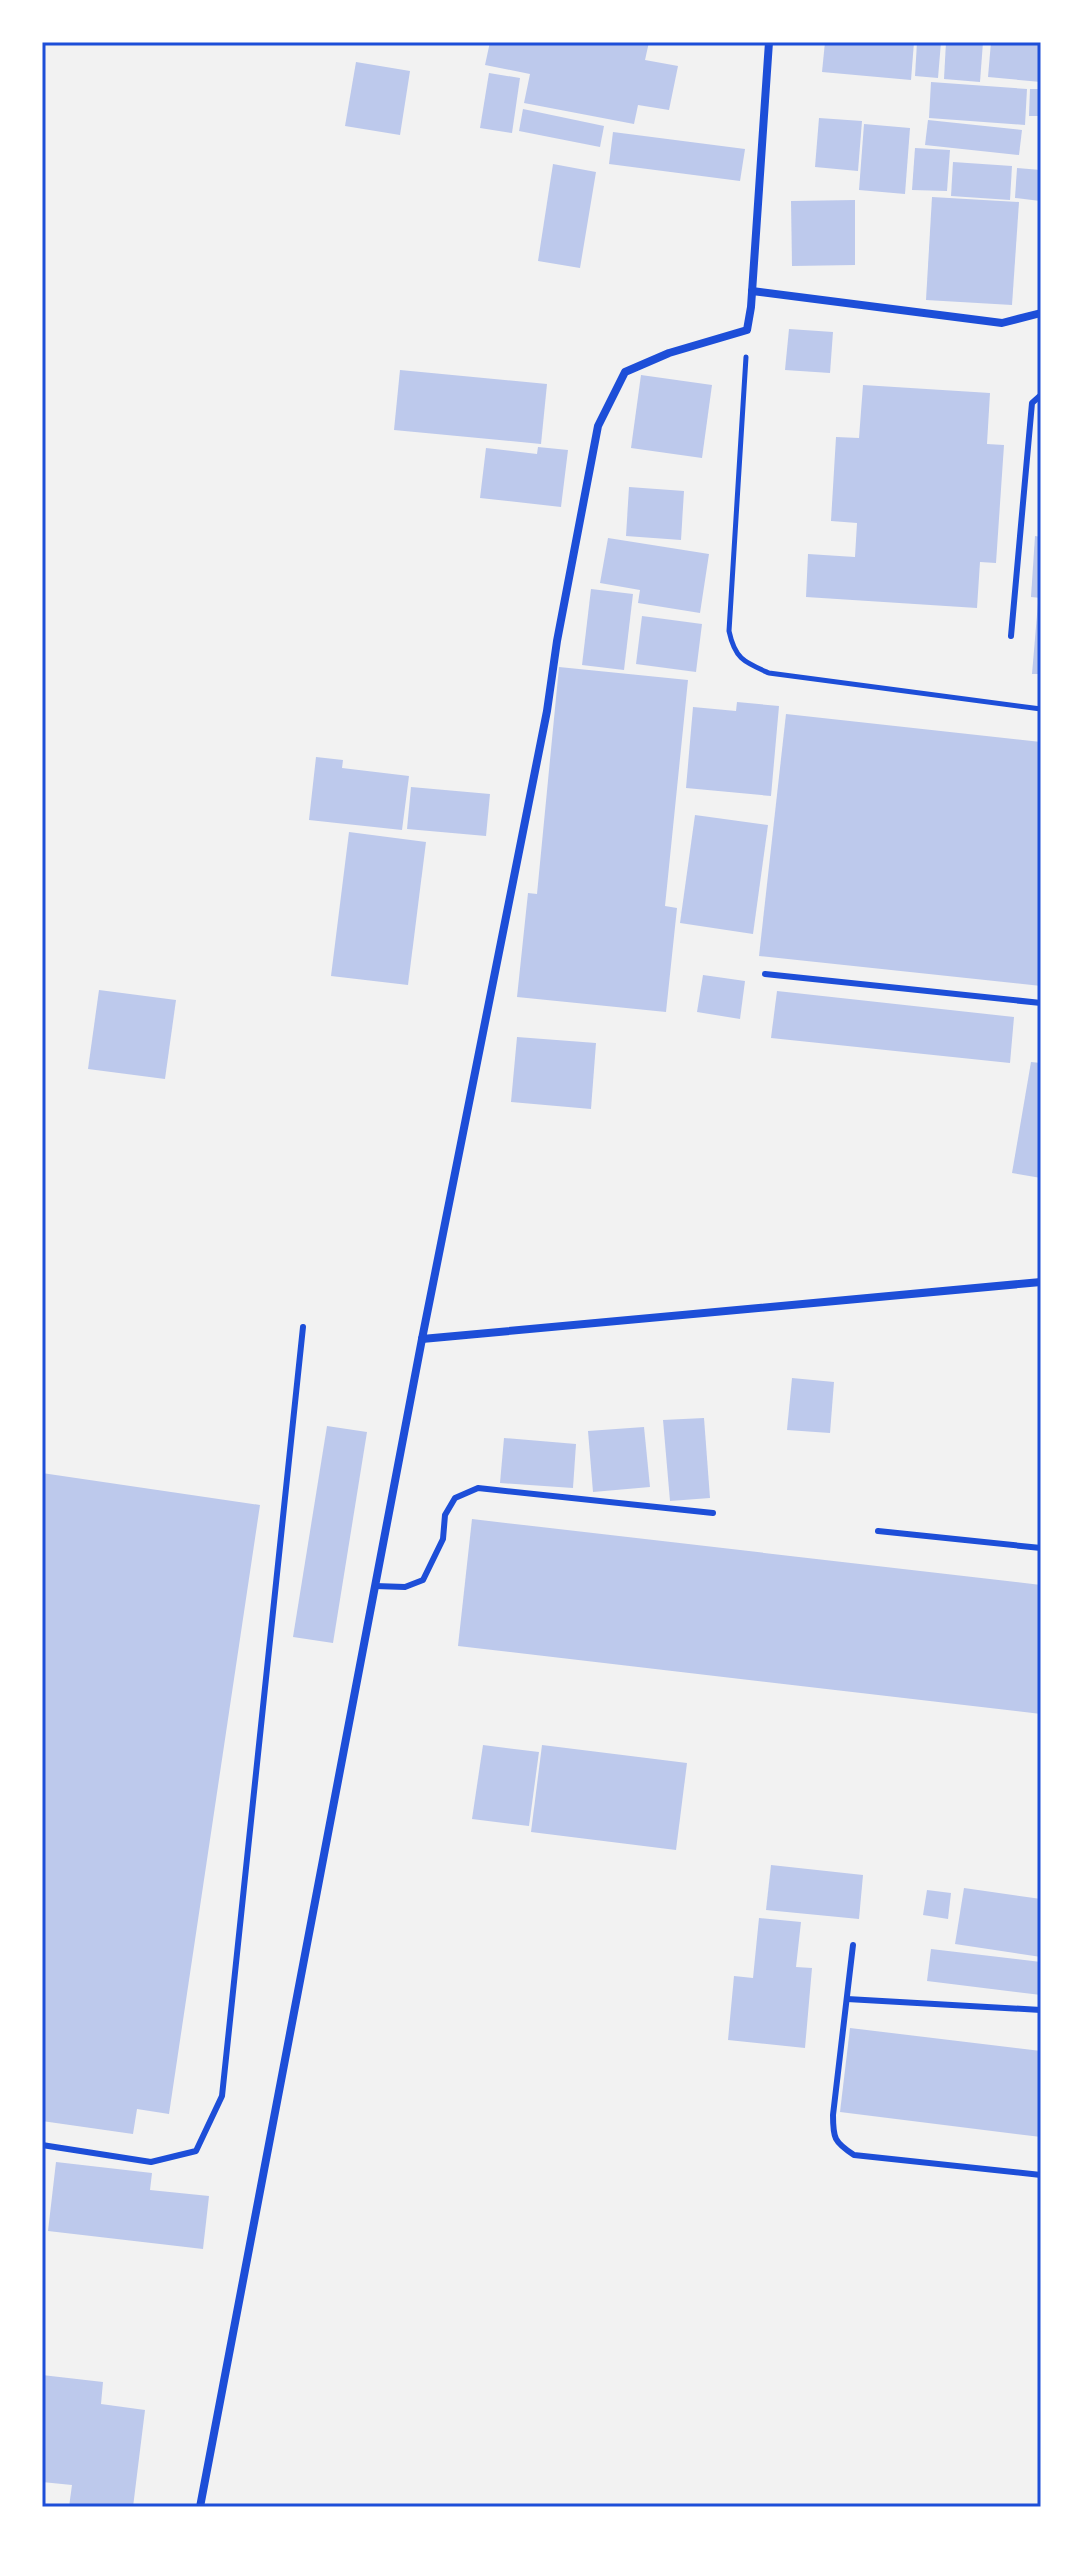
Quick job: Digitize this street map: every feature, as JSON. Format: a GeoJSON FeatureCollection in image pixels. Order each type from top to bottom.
{"type":"FeatureCollection","features":[{"type":"Feature","properties":{"kind":"street"},"geometry":{"type":"LineString","coordinates":[[200,2507],[422,1339],[547,711],[557,641],[598,426],[625,372],[669,353],[747,330],[769,42]]}},
{"type":"Feature","properties":{"kind":"street"},"geometry":{"type":"LineString","coordinates":[[752,291],[1002,323],[1041,313]]}},
{"type":"Feature","properties":{"kind":"street"},"geometry":{"type":"LineString","coordinates":[[422,1339],[1041,1282]]}},
{"type":"Feature","properties":{"kind":"lane"},"geometry":{"type":"LineString","coordinates":[[1011,636],[1032,403],[1041,395]]}},
{"type":"Feature","properties":{"kind":"lane"},"geometry":{"type":"LineString","coordinates":[[765,974],[1041,1003]]}},
{"type":"Feature","properties":{"kind":"lane"},"geometry":{"type":"LineString","coordinates":[[42,2145],[151,2162],[196,2151],[222,2096],[303,1327]]}},
{"type":"Feature","properties":{"kind":"lane"},"geometry":{"type":"LineString","coordinates":[[375,1586],[405,1587],[423,1580],[443,1539],[445,1515],[455,1498],[478,1488],[713,1513]]}},
{"type":"Feature","properties":{"kind":"lane"},"geometry":{"type":"LineString","coordinates":[[878,1531],[1041,1548]]}},
{"type":"Feature","properties":{"kind":"lane"},"geometry":{"type":"LineString","coordinates":[[853,1945],[833,2115],[833,2136],[841,2147],[854,2155],[1041,2175]]}},
{"type":"Feature","properties":{"kind":"lane"},"geometry":{"type":"LineString","coordinates":[[847,1999],[1041,2010]]}},
{"type":"Feature","properties":{"kind":"path"},"geometry":{"type":"LineString","coordinates":[[747,330],[729,631],[733,651],[750,665],[769,673],[1041,709]]}},
{"type":"Feature","properties":{"kind":"building"},"geometry":{"type":"Polygon","coordinates":[[[490,42],[649,42],[645,60],[678,66],[669,110],[638,105],[634,124],[524,103],[530,74],[485,65],[490,42]]]}},
{"type":"Feature","properties":{"kind":"building"},"geometry":{"type":"Polygon","coordinates":[[[825,42],[914,42],[911,80],[822,72],[825,42]]]}},
{"type":"Feature","properties":{"kind":"building"},"geometry":{"type":"Polygon","coordinates":[[[917,42],[941,42],[938,78],[915,76],[917,42]]]}},
{"type":"Feature","properties":{"kind":"building"},"geometry":{"type":"Polygon","coordinates":[[[946,42],[983,42],[980,82],[944,79],[946,42]]]}},
{"type":"Feature","properties":{"kind":"building"},"geometry":{"type":"Polygon","coordinates":[[[991,42],[1041,42],[1041,82],[988,77],[991,42]]]}},
{"type":"Feature","properties":{"kind":"building"},"geometry":{"type":"Polygon","coordinates":[[[356,62],[410,71],[400,135],[345,126],[356,62]]]}},
{"type":"Feature","properties":{"kind":"building"},"geometry":{"type":"Polygon","coordinates":[[[489,73],[520,78],[512,133],[480,128],[489,73]]]}},
{"type":"Feature","properties":{"kind":"building"},"geometry":{"type":"Polygon","coordinates":[[[931,82],[1027,89],[1025,125],[929,118],[931,82]]]}},
{"type":"Feature","properties":{"kind":"building"},"geometry":{"type":"Polygon","coordinates":[[[1030,89],[1041,89],[1041,116],[1029,116],[1030,89]]]}},
{"type":"Feature","properties":{"kind":"building"},"geometry":{"type":"Polygon","coordinates":[[[523,109],[604,126],[600,147],[519,131],[523,109]]]}},
{"type":"Feature","properties":{"kind":"building"},"geometry":{"type":"Polygon","coordinates":[[[819,118],[862,121],[858,171],[815,167],[819,118]]]}},
{"type":"Feature","properties":{"kind":"building"},"geometry":{"type":"Polygon","coordinates":[[[928,120],[1022,130],[1019,155],[925,145],[928,120]]]}},
{"type":"Feature","properties":{"kind":"building"},"geometry":{"type":"Polygon","coordinates":[[[864,124],[910,128],[905,194],[859,190],[864,124]]]}},
{"type":"Feature","properties":{"kind":"building"},"geometry":{"type":"Polygon","coordinates":[[[613,132],[745,149],[740,181],[609,164],[613,132]]]}},
{"type":"Feature","properties":{"kind":"building"},"geometry":{"type":"Polygon","coordinates":[[[915,148],[950,150],[947,191],[912,190],[915,148]]]}},
{"type":"Feature","properties":{"kind":"building"},"geometry":{"type":"Polygon","coordinates":[[[953,162],[1012,166],[1010,200],[951,196],[953,162]]]}},
{"type":"Feature","properties":{"kind":"building"},"geometry":{"type":"Polygon","coordinates":[[[553,164],[596,172],[580,268],[538,261],[553,164]]]}},
{"type":"Feature","properties":{"kind":"building"},"geometry":{"type":"Polygon","coordinates":[[[1017,168],[1041,170],[1040,201],[1015,198],[1017,168]]]}},
{"type":"Feature","properties":{"kind":"building"},"geometry":{"type":"Polygon","coordinates":[[[932,197],[1019,202],[1012,305],[926,300],[932,197]]]}},
{"type":"Feature","properties":{"kind":"building"},"geometry":{"type":"Polygon","coordinates":[[[855,200],[855,265],[792,266],[791,201],[855,200]]]}},
{"type":"Feature","properties":{"kind":"building"},"geometry":{"type":"Polygon","coordinates":[[[789,329],[833,332],[830,373],[785,370],[789,329]]]}},
{"type":"Feature","properties":{"kind":"building"},"geometry":{"type":"Polygon","coordinates":[[[400,370],[547,384],[541,444],[394,430],[400,370]]]}},
{"type":"Feature","properties":{"kind":"building"},"geometry":{"type":"Polygon","coordinates":[[[641,375],[712,385],[702,458],[631,448],[641,375]]]}},
{"type":"Feature","properties":{"kind":"building"},"geometry":{"type":"Polygon","coordinates":[[[863,385],[990,393],[987,444],[1004,445],[996,563],[980,562],[977,608],[806,597],[808,554],[855,557],[857,523],[831,521],[836,437],[859,438],[863,385]]]}},
{"type":"Feature","properties":{"kind":"building"},"geometry":{"type":"Polygon","coordinates":[[[538,447],[568,450],[561,507],[480,498],[486,448],[537,454],[538,447]]]}},
{"type":"Feature","properties":{"kind":"building"},"geometry":{"type":"Polygon","coordinates":[[[629,487],[684,491],[681,540],[626,536],[629,487]]]}},
{"type":"Feature","properties":{"kind":"building"},"geometry":{"type":"Polygon","coordinates":[[[1035,536],[1041,537],[1041,598],[1031,597],[1035,536]]]}},
{"type":"Feature","properties":{"kind":"building"},"geometry":{"type":"Polygon","coordinates":[[[608,538],[709,554],[700,613],[638,603],[640,590],[600,583],[608,538]]]}},
{"type":"Feature","properties":{"kind":"building"},"geometry":{"type":"Polygon","coordinates":[[[591,589],[633,594],[624,670],[582,665],[591,589]]]}},
{"type":"Feature","properties":{"kind":"building"},"geometry":{"type":"Polygon","coordinates":[[[1038,603],[1041,603],[1041,674],[1032,674],[1038,603]]]}},
{"type":"Feature","properties":{"kind":"building"},"geometry":{"type":"Polygon","coordinates":[[[642,616],[702,624],[696,672],[636,664],[642,616]]]}},
{"type":"Feature","properties":{"kind":"building"},"geometry":{"type":"Polygon","coordinates":[[[559,667],[688,680],[665,906],[677,908],[666,1012],[517,997],[528,893],[537,894],[559,667]]]}},
{"type":"Feature","properties":{"kind":"building"},"geometry":{"type":"Polygon","coordinates":[[[737,702],[779,706],[771,796],[686,788],[693,707],[736,711],[737,702]]]}},
{"type":"Feature","properties":{"kind":"building"},"geometry":{"type":"Polygon","coordinates":[[[786,714],[1041,742],[1041,986],[759,956],[786,714]]]}},
{"type":"Feature","properties":{"kind":"building"},"geometry":{"type":"Polygon","coordinates":[[[316,757],[343,760],[342,768],[409,776],[402,830],[309,820],[316,757]]]}},
{"type":"Feature","properties":{"kind":"building"},"geometry":{"type":"Polygon","coordinates":[[[411,787],[490,794],[486,836],[407,829],[411,787]]]}},
{"type":"Feature","properties":{"kind":"building"},"geometry":{"type":"Polygon","coordinates":[[[695,815],[768,825],[753,934],[680,923],[695,815]]]}},
{"type":"Feature","properties":{"kind":"building"},"geometry":{"type":"Polygon","coordinates":[[[349,832],[426,842],[408,985],[331,976],[349,832]]]}},
{"type":"Feature","properties":{"kind":"building"},"geometry":{"type":"Polygon","coordinates":[[[703,975],[745,981],[740,1019],[697,1012],[703,975]]]}},
{"type":"Feature","properties":{"kind":"building"},"geometry":{"type":"Polygon","coordinates":[[[99,990],[176,1000],[165,1079],[88,1069],[99,990]]]}},
{"type":"Feature","properties":{"kind":"building"},"geometry":{"type":"Polygon","coordinates":[[[777,991],[1014,1017],[1010,1063],[771,1038],[777,991]]]}},
{"type":"Feature","properties":{"kind":"building"},"geometry":{"type":"Polygon","coordinates":[[[517,1037],[596,1043],[591,1109],[511,1102],[517,1037]]]}},
{"type":"Feature","properties":{"kind":"building"},"geometry":{"type":"Polygon","coordinates":[[[1031,1062],[1041,1063],[1041,1178],[1012,1173],[1031,1062]]]}},
{"type":"Feature","properties":{"kind":"building"},"geometry":{"type":"Polygon","coordinates":[[[792,1378],[834,1382],[830,1433],[787,1430],[792,1378]]]}},
{"type":"Feature","properties":{"kind":"building"},"geometry":{"type":"Polygon","coordinates":[[[704,1418],[710,1498],[670,1501],[663,1420],[704,1418]]]}},
{"type":"Feature","properties":{"kind":"building"},"geometry":{"type":"Polygon","coordinates":[[[327,1426],[367,1432],[333,1643],[293,1637],[327,1426]]]}},
{"type":"Feature","properties":{"kind":"building"},"geometry":{"type":"Polygon","coordinates":[[[644,1427],[650,1487],[593,1492],[588,1431],[644,1427]]]}},
{"type":"Feature","properties":{"kind":"building"},"geometry":{"type":"Polygon","coordinates":[[[504,1438],[576,1444],[573,1488],[500,1483],[504,1438]]]}},
{"type":"Feature","properties":{"kind":"building"},"geometry":{"type":"Polygon","coordinates":[[[42,1473],[260,1505],[169,2114],[137,2109],[133,2134],[42,2121],[42,1473]]]}},
{"type":"Feature","properties":{"kind":"building"},"geometry":{"type":"Polygon","coordinates":[[[472,1519],[1041,1585],[1041,1714],[458,1646],[472,1519]]]}},
{"type":"Feature","properties":{"kind":"building"},"geometry":{"type":"Polygon","coordinates":[[[483,1745],[539,1752],[529,1826],[472,1819],[483,1745]]]}},
{"type":"Feature","properties":{"kind":"building"},"geometry":{"type":"Polygon","coordinates":[[[542,1745],[687,1763],[676,1850],[531,1832],[542,1745]]]}},
{"type":"Feature","properties":{"kind":"building"},"geometry":{"type":"Polygon","coordinates":[[[771,1865],[863,1875],[859,1919],[766,1910],[771,1865]]]}},
{"type":"Feature","properties":{"kind":"building"},"geometry":{"type":"Polygon","coordinates":[[[964,1888],[1041,1899],[1041,1957],[955,1944],[964,1888]]]}},
{"type":"Feature","properties":{"kind":"building"},"geometry":{"type":"Polygon","coordinates":[[[927,1890],[951,1893],[948,1919],[923,1915],[927,1890]]]}},
{"type":"Feature","properties":{"kind":"building"},"geometry":{"type":"Polygon","coordinates":[[[759,1918],[801,1922],[796,1967],[812,1968],[805,2048],[728,2040],[734,1976],[753,1978],[759,1918]]]}},
{"type":"Feature","properties":{"kind":"building"},"geometry":{"type":"Polygon","coordinates":[[[931,1949],[1041,1962],[1041,1995],[927,1981],[931,1949]]]}},
{"type":"Feature","properties":{"kind":"building"},"geometry":{"type":"Polygon","coordinates":[[[850,2028],[1041,2051],[1041,2137],[840,2112],[850,2028]]]}},
{"type":"Feature","properties":{"kind":"building"},"geometry":{"type":"Polygon","coordinates":[[[56,2162],[152,2173],[150,2190],[209,2196],[203,2249],[48,2231],[56,2162]]]}},
{"type":"Feature","properties":{"kind":"building"},"geometry":{"type":"Polygon","coordinates":[[[42,2375],[103,2382],[101,2404],[145,2410],[133,2507],[69,2507],[72,2485],[42,2482],[42,2375]]]}}]}
